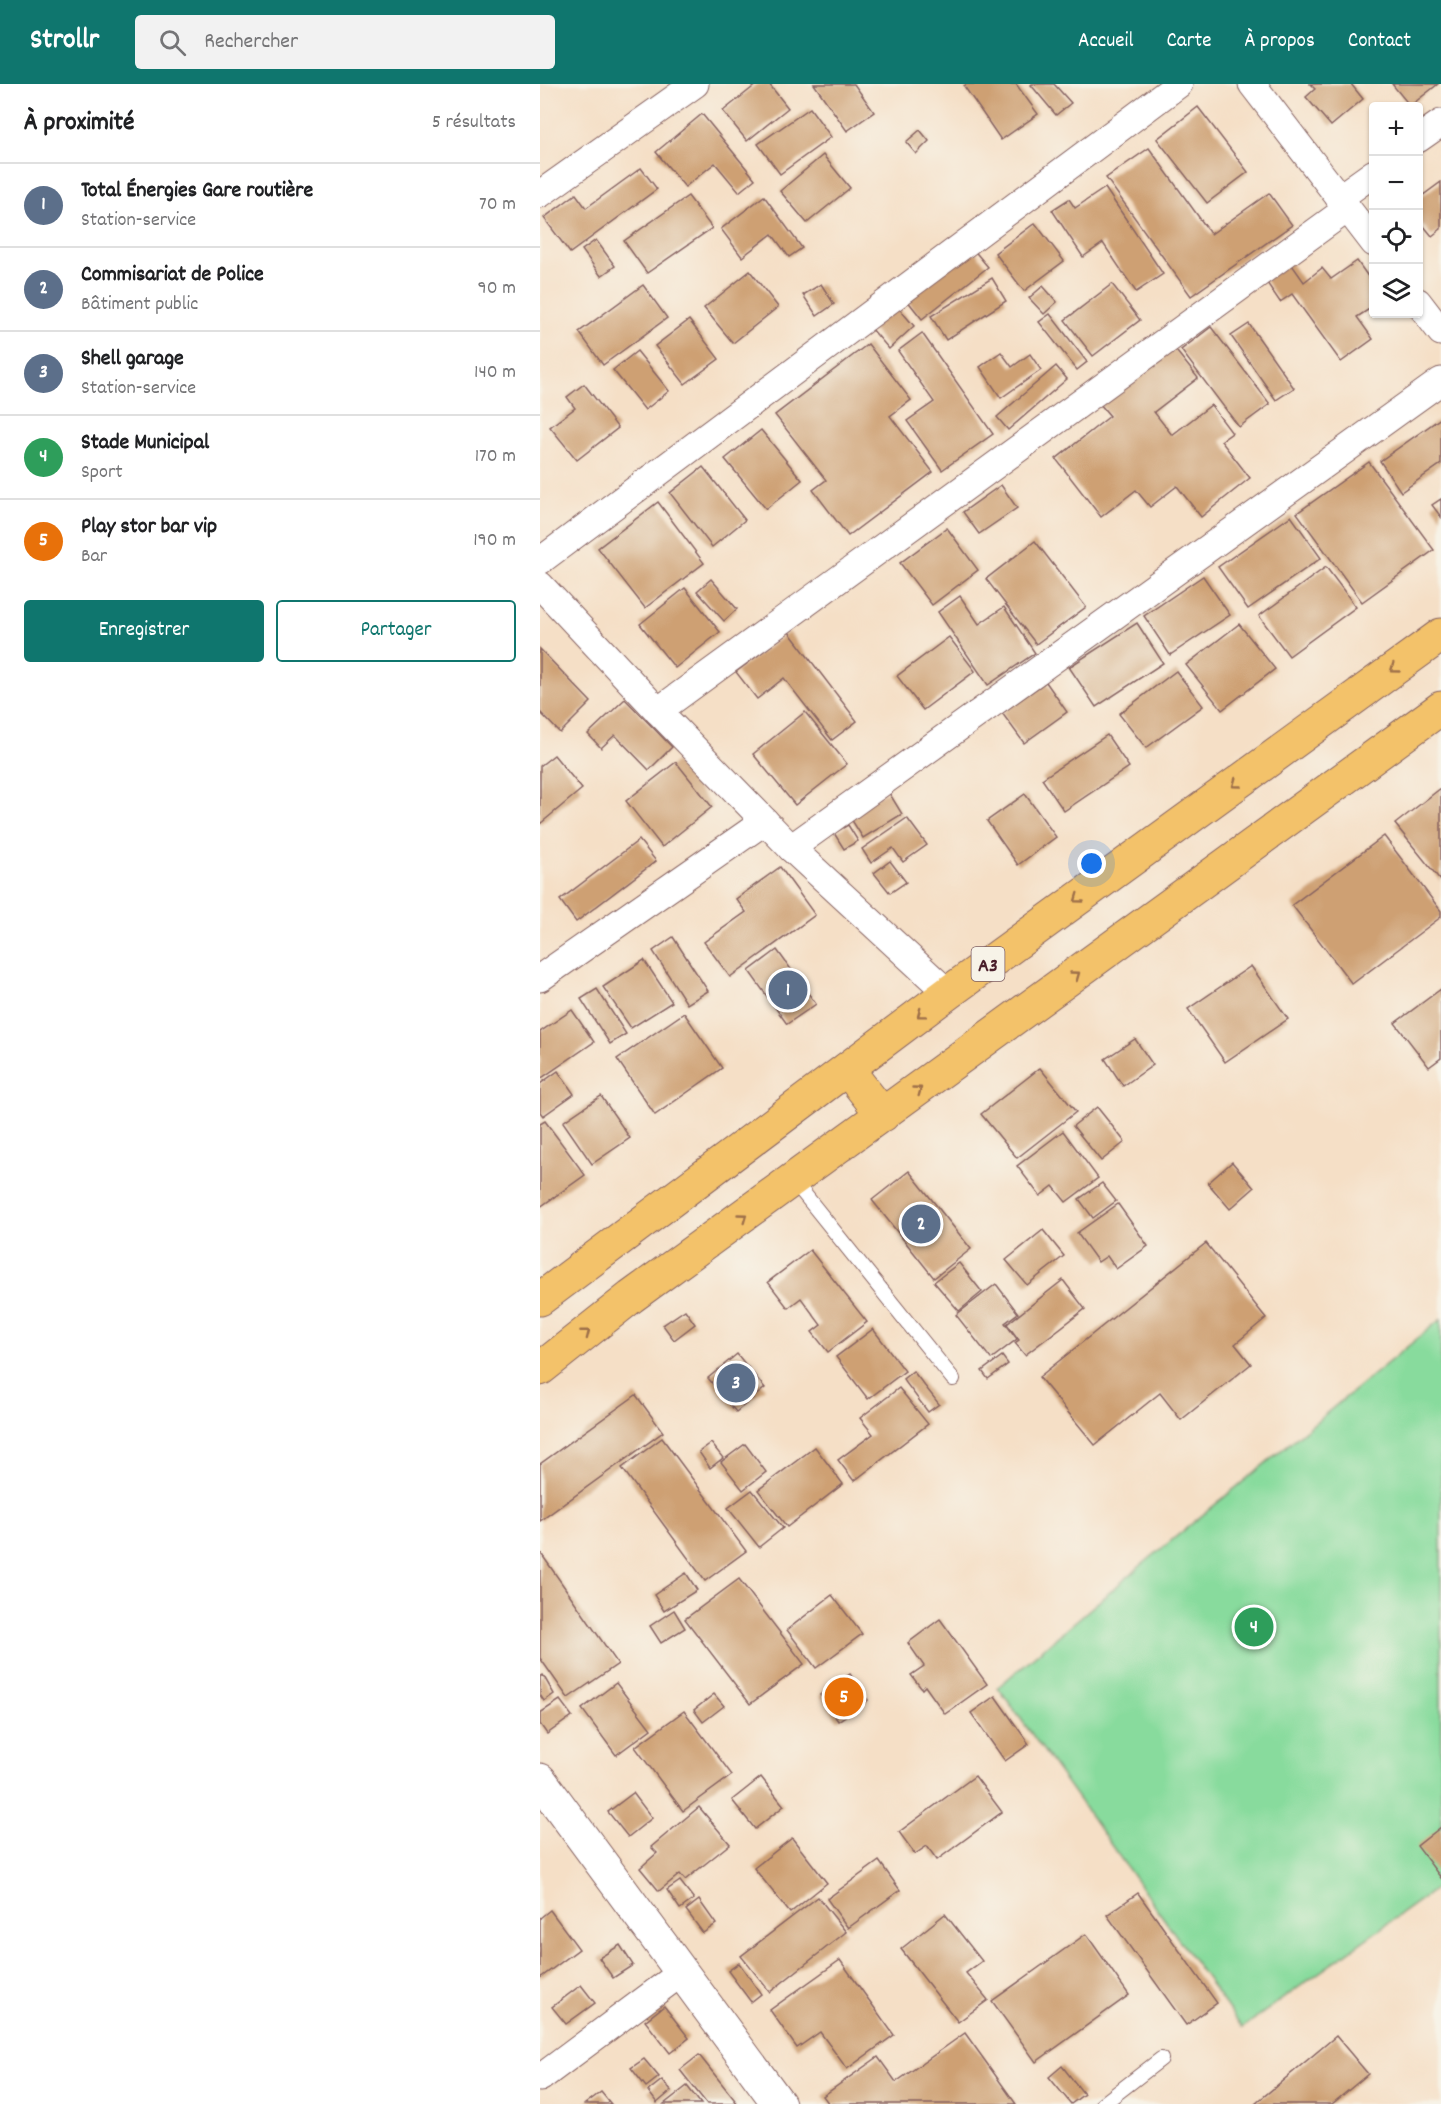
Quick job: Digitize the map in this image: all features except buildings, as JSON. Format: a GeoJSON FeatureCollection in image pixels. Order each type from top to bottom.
{"type":"FeatureCollection","features":[{"type":"Feature","properties":{"kind":"highway","name":"A3"},"geometry":{"type":"LineString","coordinates":[[540,1299],[948,993],[1441,635]]}},
{"type":"Feature","properties":{"kind":"highway"},"geometry":{"type":"LineString","coordinates":[[540,1369],[631,1297],[1441,708]]}},
{"type":"Feature","properties":{"kind":"highway"},"geometry":{"type":"LineString","coordinates":[[847,1069],[883,1115]]}},
{"type":"Feature","properties":{"kind":"street"},"geometry":{"type":"LineString","coordinates":[[540,194],[695,84]]}},
{"type":"Feature","properties":{"kind":"street"},"geometry":{"type":"LineString","coordinates":[[540,561],[1179,84]]}},
{"type":"Feature","properties":{"kind":"street"},"geometry":{"type":"LineString","coordinates":[[1252,84],[1369,237]]}},
{"type":"Feature","properties":{"kind":"street"},"geometry":{"type":"LineString","coordinates":[[1423,136],[1441,123]]}},
{"type":"Feature","properties":{"kind":"street"},"geometry":{"type":"LineString","coordinates":[[658,711],[1343,203],[1369,177]]}},
{"type":"Feature","properties":{"kind":"street"},"geometry":{"type":"LineString","coordinates":[[1423,307],[1441,332]]}},
{"type":"Feature","properties":{"kind":"street"},"geometry":{"type":"LineString","coordinates":[[791,848],[1441,381]]}},
{"type":"Feature","properties":{"kind":"street"},"geometry":{"type":"LineString","coordinates":[[540,585],[791,848],[948,993]]}},
{"type":"Feature","properties":{"kind":"street"},"geometry":{"type":"LineString","coordinates":[[540,978],[765,821]]}},
{"type":"Feature","properties":{"kind":"street"},"geometry":{"type":"LineString","coordinates":[[540,1780],[779,2104]]}},
{"type":"Feature","properties":{"kind":"street"},"geometry":{"type":"LineString","coordinates":[[540,2078],[681,1972]]}},
{"type":"Feature","properties":{"kind":"lane"},"geometry":{"type":"LineString","coordinates":[[793,1180],[953,1379]]}},
{"type":"Feature","properties":{"kind":"lane"},"geometry":{"type":"LineString","coordinates":[[1103,2104],[1161,2058]]}},
{"type":"Feature","properties":{"kind":"green space"},"geometry":{"type":"Polygon","coordinates":[[[1441,1319],[1441,1885],[1242,2028],[998,1687],[1138,1568],[1441,1319]]]}},
{"type":"Feature","properties":{"kind":"place","name":"Total Énergies Gare routière"},"geometry":{"type":"Point","coordinates":[788,990]}},
{"type":"Feature","properties":{"kind":"place","name":"Commisariat de Police"},"geometry":{"type":"Point","coordinates":[921,1224]}},
{"type":"Feature","properties":{"kind":"place","name":"Shell garage"},"geometry":{"type":"Point","coordinates":[736,1383]}},
{"type":"Feature","properties":{"kind":"place","name":"Stade Municipal"},"geometry":{"type":"Point","coordinates":[1254,1627]}},
{"type":"Feature","properties":{"kind":"place","name":"Play stor bar vip"},"geometry":{"type":"Point","coordinates":[844,1697]}}]}
